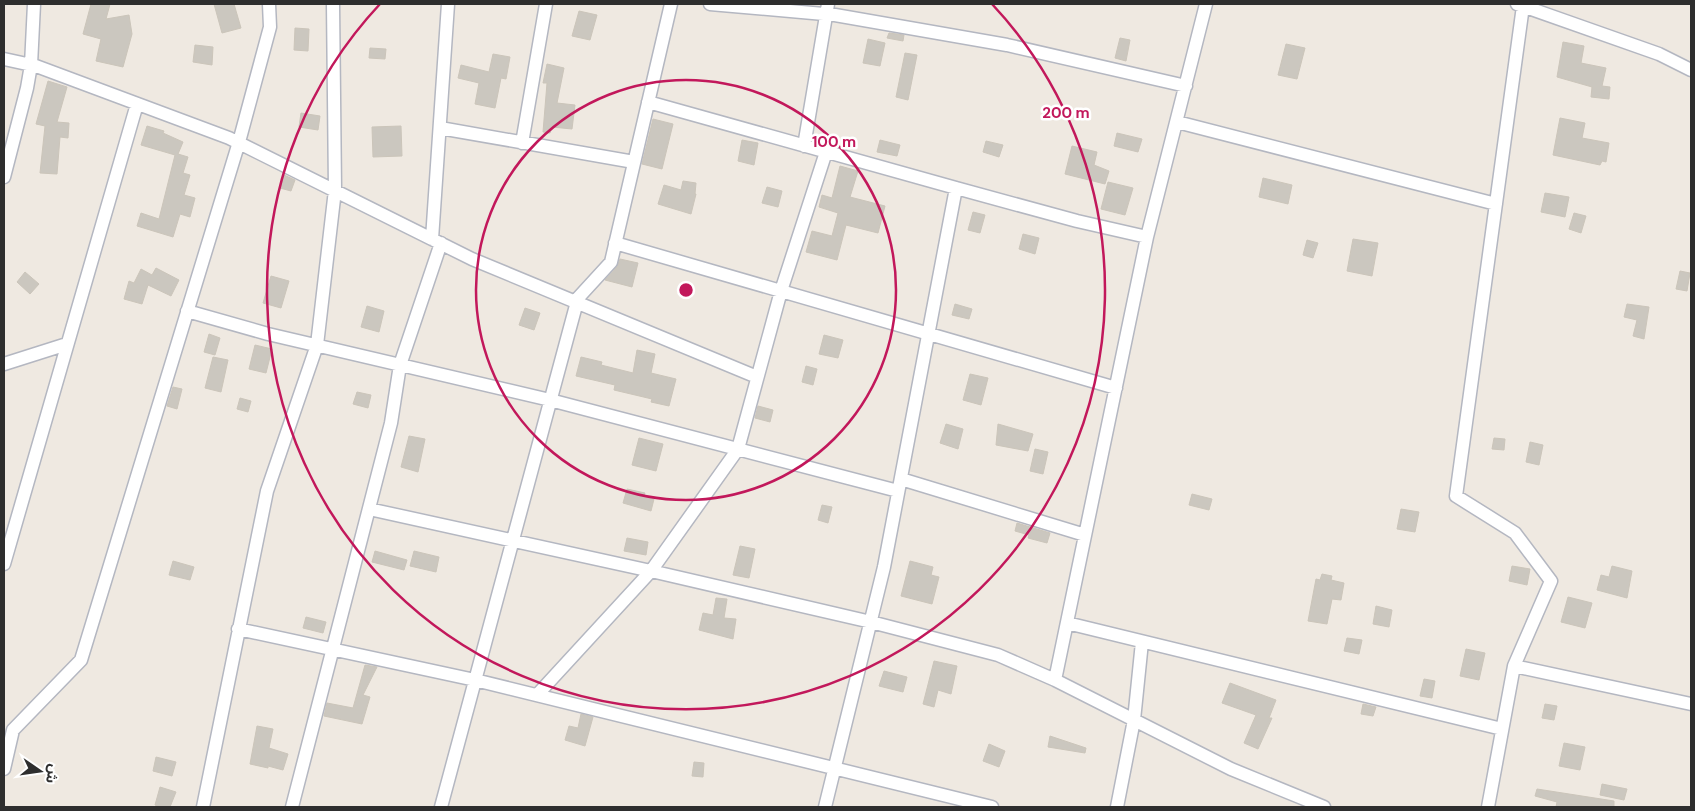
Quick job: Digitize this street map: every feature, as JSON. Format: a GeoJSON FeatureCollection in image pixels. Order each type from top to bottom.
{"type":"FeatureCollection","features":[{"type":"Feature","properties":{"kind":"street"},"geometry":{"type":"LineString","coordinates":[[4,177],[27,88],[31,65],[34,4]]}},
{"type":"Feature","properties":{"kind":"street"},"geometry":{"type":"LineString","coordinates":[[4,769],[13,730],[80,660],[239,142],[270,27],[269,4]]}},
{"type":"Feature","properties":{"kind":"street"},"geometry":{"type":"LineString","coordinates":[[203,807],[267,491],[317,345],[335,190],[333,4]]}},
{"type":"Feature","properties":{"kind":"street"},"geometry":{"type":"LineString","coordinates":[[292,807],[391,423],[400,365],[437,241],[440,128],[448,4]]}},
{"type":"Feature","properties":{"kind":"street"},"geometry":{"type":"LineString","coordinates":[[522,142],[546,4]]}},
{"type":"Feature","properties":{"kind":"street"},"geometry":{"type":"LineString","coordinates":[[441,807],[576,302],[611,262],[670,4]]}},
{"type":"Feature","properties":{"kind":"street"},"geometry":{"type":"LineString","coordinates":[[710,4],[827,9],[1007,45],[1186,86]]}},
{"type":"Feature","properties":{"kind":"street"},"geometry":{"type":"LineString","coordinates":[[1055,680],[1147,237],[1206,4]]}},
{"type":"Feature","properties":{"kind":"street"},"geometry":{"type":"LineString","coordinates":[[1488,807],[1514,666],[1551,581],[1515,533],[1456,496],[1496,204],[1520,5],[1659,54],[1691,70]]}},
{"type":"Feature","properties":{"kind":"street"},"geometry":{"type":"LineString","coordinates":[[804,146],[827,9]]}},
{"type":"Feature","properties":{"kind":"street"},"geometry":{"type":"LineString","coordinates":[[4,59],[31,65],[239,142],[472,258],[758,377]]}},
{"type":"Feature","properties":{"kind":"street"},"geometry":{"type":"LineString","coordinates":[[648,102],[1077,221],[1147,237]]}},
{"type":"Feature","properties":{"kind":"street"},"geometry":{"type":"LineString","coordinates":[[4,564],[137,104]]}},
{"type":"Feature","properties":{"kind":"street"},"geometry":{"type":"LineString","coordinates":[[1177,122],[1496,204]]}},
{"type":"Feature","properties":{"kind":"street"},"geometry":{"type":"LineString","coordinates":[[440,128],[634,162]]}},
{"type":"Feature","properties":{"kind":"street"},"geometry":{"type":"LineString","coordinates":[[537,695],[651,571],[738,449],[781,291],[826,152]]}},
{"type":"Feature","properties":{"kind":"street"},"geometry":{"type":"LineString","coordinates":[[825,807],[884,568],[956,188]]}},
{"type":"Feature","properties":{"kind":"street"},"geometry":{"type":"LineString","coordinates":[[615,243],[1116,388]]}},
{"type":"Feature","properties":{"kind":"street"},"geometry":{"type":"LineString","coordinates":[[188,311],[268,334],[550,400],[738,449],[900,485],[1085,535]]}},
{"type":"Feature","properties":{"kind":"street"},"geometry":{"type":"LineString","coordinates":[[4,364],[68,344]]}},
{"type":"Feature","properties":{"kind":"street"},"geometry":{"type":"LineString","coordinates":[[369,509],[871,622],[998,655],[1055,680],[1231,770],[1324,807]]}},
{"type":"Feature","properties":{"kind":"street"},"geometry":{"type":"LineString","coordinates":[[1067,623],[1502,729]]}},
{"type":"Feature","properties":{"kind":"street"},"geometry":{"type":"LineString","coordinates":[[238,629],[475,680],[992,807]]}},
{"type":"Feature","properties":{"kind":"street"},"geometry":{"type":"LineString","coordinates":[[1117,807],[1134,720],[1142,642]]}},
{"type":"Feature","properties":{"kind":"street"},"geometry":{"type":"LineString","coordinates":[[1514,666],[1691,704]]}},
{"type":"Feature","properties":{"kind":"building"},"geometry":{"type":"Polygon","coordinates":[[[91,4],[110,4],[106,19],[129,15],[132,34],[123,67],[96,61],[101,39],[83,34],[91,4]]]}},
{"type":"Feature","properties":{"kind":"building"},"geometry":{"type":"Polygon","coordinates":[[[214,4],[234,4],[241,28],[222,33],[214,4]]]}},
{"type":"Feature","properties":{"kind":"building"},"geometry":{"type":"Polygon","coordinates":[[[579,11],[597,15],[590,40],[572,36],[579,11]]]}},
{"type":"Feature","properties":{"kind":"building"},"geometry":{"type":"Polygon","coordinates":[[[295,28],[309,29],[308,51],[294,50],[295,28]]]}},
{"type":"Feature","properties":{"kind":"building"},"geometry":{"type":"Polygon","coordinates":[[[889,33],[904,35],[903,41],[887,38],[889,33]]]}},
{"type":"Feature","properties":{"kind":"building"},"geometry":{"type":"Polygon","coordinates":[[[1120,38],[1130,40],[1126,61],[1115,58],[1120,38]]]}},
{"type":"Feature","properties":{"kind":"building"},"geometry":{"type":"Polygon","coordinates":[[[868,39],[885,43],[880,66],[863,63],[868,39]]]}},
{"type":"Feature","properties":{"kind":"building"},"geometry":{"type":"Polygon","coordinates":[[[1563,42],[1584,46],[1581,63],[1606,68],[1602,86],[1610,87],[1609,99],[1591,97],[1592,87],[1557,77],[1563,42]]]}},
{"type":"Feature","properties":{"kind":"building"},"geometry":{"type":"Polygon","coordinates":[[[1286,44],[1305,48],[1297,79],[1278,75],[1286,44]]]}},
{"type":"Feature","properties":{"kind":"building"},"geometry":{"type":"Polygon","coordinates":[[[195,45],[213,47],[212,65],[193,62],[195,45]]]}},
{"type":"Feature","properties":{"kind":"building"},"geometry":{"type":"Polygon","coordinates":[[[370,48],[386,49],[385,59],[369,58],[370,48]]]}},
{"type":"Feature","properties":{"kind":"building"},"geometry":{"type":"Polygon","coordinates":[[[905,53],[917,55],[908,100],[896,97],[905,53]]]}},
{"type":"Feature","properties":{"kind":"building"},"geometry":{"type":"Polygon","coordinates":[[[493,54],[510,57],[506,79],[501,78],[495,108],[475,104],[479,83],[458,78],[461,65],[489,72],[493,54]]]}},
{"type":"Feature","properties":{"kind":"building"},"geometry":{"type":"Polygon","coordinates":[[[547,64],[564,68],[557,103],[575,105],[572,129],[552,127],[550,133],[543,132],[547,83],[543,83],[547,64]]]}},
{"type":"Feature","properties":{"kind":"building"},"geometry":{"type":"Polygon","coordinates":[[[48,81],[67,87],[57,122],[69,123],[68,138],[60,137],[57,174],[40,173],[45,126],[36,124],[48,81]]]}},
{"type":"Feature","properties":{"kind":"building"},"geometry":{"type":"Polygon","coordinates":[[[301,113],[320,116],[318,130],[299,127],[301,113]]]}},
{"type":"Feature","properties":{"kind":"building"},"geometry":{"type":"Polygon","coordinates":[[[1560,118],[1585,123],[1582,138],[1609,143],[1606,162],[1602,161],[1600,165],[1553,155],[1560,118]]]}},
{"type":"Feature","properties":{"kind":"building"},"geometry":{"type":"Polygon","coordinates":[[[653,119],[673,124],[662,169],[642,164],[653,119]]]}},
{"type":"Feature","properties":{"kind":"building"},"geometry":{"type":"Polygon","coordinates":[[[147,126],[164,131],[163,133],[183,142],[178,154],[188,157],[183,173],[190,175],[184,195],[195,198],[190,217],[180,214],[173,237],[137,226],[141,213],[159,219],[175,155],[141,145],[147,126]]]}},
{"type":"Feature","properties":{"kind":"building"},"geometry":{"type":"Polygon","coordinates":[[[401,126],[402,156],[373,157],[372,127],[401,126]]]}},
{"type":"Feature","properties":{"kind":"building"},"geometry":{"type":"Polygon","coordinates":[[[1117,133],[1142,139],[1138,152],[1114,146],[1117,133]]]}},
{"type":"Feature","properties":{"kind":"building"},"geometry":{"type":"Polygon","coordinates":[[[742,140],[758,143],[754,165],[738,161],[742,140]]]}},
{"type":"Feature","properties":{"kind":"building"},"geometry":{"type":"Polygon","coordinates":[[[880,140],[900,145],[897,156],[877,152],[880,140]]]}},
{"type":"Feature","properties":{"kind":"building"},"geometry":{"type":"Polygon","coordinates":[[[986,141],[1003,145],[999,157],[983,152],[986,141]]]}},
{"type":"Feature","properties":{"kind":"building"},"geometry":{"type":"Polygon","coordinates":[[[1072,146],[1097,152],[1094,165],[1109,171],[1105,184],[1065,174],[1072,146]]]}},
{"type":"Feature","properties":{"kind":"building"},"geometry":{"type":"Polygon","coordinates":[[[840,166],[858,171],[850,197],[885,206],[878,233],[846,225],[837,260],[806,252],[812,231],[832,236],[838,213],[819,207],[822,195],[832,198],[840,166]]]}},
{"type":"Feature","properties":{"kind":"building"},"geometry":{"type":"Polygon","coordinates":[[[284,175],[295,180],[291,191],[280,188],[284,175]]]}},
{"type":"Feature","properties":{"kind":"building"},"geometry":{"type":"Polygon","coordinates":[[[1263,178],[1292,185],[1288,204],[1259,197],[1263,178]]]}},
{"type":"Feature","properties":{"kind":"building"},"geometry":{"type":"Polygon","coordinates":[[[683,181],[696,183],[696,194],[691,214],[658,204],[664,185],[681,190],[683,181]]]}},
{"type":"Feature","properties":{"kind":"building"},"geometry":{"type":"Polygon","coordinates":[[[1108,182],[1133,188],[1125,215],[1101,209],[1108,182]]]}},
{"type":"Feature","properties":{"kind":"building"},"geometry":{"type":"Polygon","coordinates":[[[767,187],[782,191],[778,207],[762,203],[767,187]]]}},
{"type":"Feature","properties":{"kind":"building"},"geometry":{"type":"Polygon","coordinates":[[[1545,193],[1569,197],[1565,217],[1541,212],[1545,193]]]}},
{"type":"Feature","properties":{"kind":"building"},"geometry":{"type":"Polygon","coordinates":[[[973,212],[985,215],[980,233],[968,230],[973,212]]]}},
{"type":"Feature","properties":{"kind":"building"},"geometry":{"type":"Polygon","coordinates":[[[1574,213],[1586,216],[1581,233],[1569,229],[1574,213]]]}},
{"type":"Feature","properties":{"kind":"building"},"geometry":{"type":"Polygon","coordinates":[[[1023,234],[1039,238],[1035,254],[1019,249],[1023,234]]]}},
{"type":"Feature","properties":{"kind":"building"},"geometry":{"type":"Polygon","coordinates":[[[1353,239],[1378,243],[1372,276],[1347,271],[1353,239]]]}},
{"type":"Feature","properties":{"kind":"building"},"geometry":{"type":"Polygon","coordinates":[[[1307,240],[1318,243],[1313,258],[1303,255],[1307,240]]]}},
{"type":"Feature","properties":{"kind":"building"},"geometry":{"type":"Polygon","coordinates":[[[620,259],[638,263],[632,287],[605,280],[617,267],[620,259]]]}},
{"type":"Feature","properties":{"kind":"building"},"geometry":{"type":"Polygon","coordinates":[[[156,268],[179,280],[171,296],[148,285],[142,304],[124,299],[129,281],[134,283],[141,269],[152,275],[156,268]]]}},
{"type":"Feature","properties":{"kind":"building"},"geometry":{"type":"Polygon","coordinates":[[[1680,271],[1690,273],[1687,291],[1676,289],[1680,271]]]}},
{"type":"Feature","properties":{"kind":"building"},"geometry":{"type":"Polygon","coordinates":[[[25,272],[39,284],[30,294],[17,282],[25,272]]]}},
{"type":"Feature","properties":{"kind":"building"},"geometry":{"type":"Polygon","coordinates":[[[271,276],[289,281],[281,308],[263,303],[271,276]]]}},
{"type":"Feature","properties":{"kind":"building"},"geometry":{"type":"Polygon","coordinates":[[[955,304],[972,309],[969,319],[952,315],[955,304]]]}},
{"type":"Feature","properties":{"kind":"building"},"geometry":{"type":"Polygon","coordinates":[[[1627,304],[1649,307],[1644,339],[1633,336],[1637,320],[1624,317],[1627,304]]]}},
{"type":"Feature","properties":{"kind":"building"},"geometry":{"type":"Polygon","coordinates":[[[367,306],[384,311],[379,332],[361,327],[367,306]]]}},
{"type":"Feature","properties":{"kind":"building"},"geometry":{"type":"Polygon","coordinates":[[[525,308],[540,313],[534,330],[519,325],[525,308]]]}},
{"type":"Feature","properties":{"kind":"building"},"geometry":{"type":"Polygon","coordinates":[[[209,334],[220,338],[215,355],[204,352],[209,334]]]}},
{"type":"Feature","properties":{"kind":"building"},"geometry":{"type":"Polygon","coordinates":[[[824,335],[843,340],[838,358],[819,354],[824,335]]]}},
{"type":"Feature","properties":{"kind":"building"},"geometry":{"type":"Polygon","coordinates":[[[255,345],[272,349],[266,373],[249,369],[255,345]]]}},
{"type":"Feature","properties":{"kind":"building"},"geometry":{"type":"Polygon","coordinates":[[[637,350],[655,354],[651,373],[676,379],[669,406],[651,402],[652,399],[614,390],[615,385],[576,376],[581,357],[602,362],[601,365],[633,373],[637,350]]]}},
{"type":"Feature","properties":{"kind":"building"},"geometry":{"type":"Polygon","coordinates":[[[213,357],[228,360],[221,392],[205,388],[213,357]]]}},
{"type":"Feature","properties":{"kind":"building"},"geometry":{"type":"Polygon","coordinates":[[[806,366],[817,369],[813,385],[802,382],[806,366]]]}},
{"type":"Feature","properties":{"kind":"building"},"geometry":{"type":"Polygon","coordinates":[[[970,374],[988,378],[981,405],[963,400],[970,374]]]}},
{"type":"Feature","properties":{"kind":"building"},"geometry":{"type":"Polygon","coordinates":[[[173,387],[182,389],[177,409],[167,406],[173,387]]]}},
{"type":"Feature","properties":{"kind":"building"},"geometry":{"type":"Polygon","coordinates":[[[357,392],[371,395],[368,408],[353,404],[357,392]]]}},
{"type":"Feature","properties":{"kind":"building"},"geometry":{"type":"Polygon","coordinates":[[[240,398],[251,401],[248,412],[237,409],[240,398]]]}},
{"type":"Feature","properties":{"kind":"building"},"geometry":{"type":"Polygon","coordinates":[[[758,406],[773,410],[770,422],[755,418],[758,406]]]}},
{"type":"Feature","properties":{"kind":"building"},"geometry":{"type":"Polygon","coordinates":[[[946,424],[963,429],[958,449],[940,443],[946,424]]]}},
{"type":"Feature","properties":{"kind":"building"},"geometry":{"type":"Polygon","coordinates":[[[998,424],[1033,434],[1028,451],[996,445],[998,424]]]}},
{"type":"Feature","properties":{"kind":"building"},"geometry":{"type":"Polygon","coordinates":[[[409,436],[425,439],[418,472],[401,467],[409,436]]]}},
{"type":"Feature","properties":{"kind":"building"},"geometry":{"type":"Polygon","coordinates":[[[639,438],[663,444],[656,471],[632,465],[639,438]]]}},
{"type":"Feature","properties":{"kind":"building"},"geometry":{"type":"Polygon","coordinates":[[[1494,438],[1505,439],[1504,450],[1492,449],[1494,438]]]}},
{"type":"Feature","properties":{"kind":"building"},"geometry":{"type":"Polygon","coordinates":[[[1530,442],[1543,445],[1539,465],[1526,462],[1530,442]]]}},
{"type":"Feature","properties":{"kind":"building"},"geometry":{"type":"Polygon","coordinates":[[[1035,449],[1048,452],[1043,474],[1030,471],[1035,449]]]}},
{"type":"Feature","properties":{"kind":"building"},"geometry":{"type":"Polygon","coordinates":[[[627,489],[645,493],[644,496],[654,499],[651,511],[623,503],[627,489]]]}},
{"type":"Feature","properties":{"kind":"building"},"geometry":{"type":"Polygon","coordinates":[[[1192,494],[1212,499],[1209,510],[1189,505],[1192,494]]]}},
{"type":"Feature","properties":{"kind":"building"},"geometry":{"type":"Polygon","coordinates":[[[822,505],[832,507],[828,523],[818,520],[822,505]]]}},
{"type":"Feature","properties":{"kind":"building"},"geometry":{"type":"Polygon","coordinates":[[[1401,509],[1419,512],[1415,532],[1397,529],[1401,509]]]}},
{"type":"Feature","properties":{"kind":"building"},"geometry":{"type":"Polygon","coordinates":[[[1017,523],[1050,533],[1047,543],[1028,538],[1029,535],[1015,531],[1017,523]]]}},
{"type":"Feature","properties":{"kind":"building"},"geometry":{"type":"Polygon","coordinates":[[[627,538],[648,542],[646,555],[624,551],[627,538]]]}},
{"type":"Feature","properties":{"kind":"building"},"geometry":{"type":"Polygon","coordinates":[[[740,546],[755,549],[749,578],[733,575],[740,546]]]}},
{"type":"Feature","properties":{"kind":"building"},"geometry":{"type":"Polygon","coordinates":[[[375,551],[407,560],[404,570],[372,562],[375,551]]]}},
{"type":"Feature","properties":{"kind":"building"},"geometry":{"type":"Polygon","coordinates":[[[414,551],[439,557],[436,572],[410,566],[414,551]]]}},
{"type":"Feature","properties":{"kind":"building"},"geometry":{"type":"Polygon","coordinates":[[[173,561],[194,567],[190,580],[169,575],[173,561]]]}},
{"type":"Feature","properties":{"kind":"building"},"geometry":{"type":"Polygon","coordinates":[[[910,561],[933,567],[931,575],[939,577],[932,604],[901,596],[910,561]]]}},
{"type":"Feature","properties":{"kind":"building"},"geometry":{"type":"Polygon","coordinates":[[[1512,566],[1530,569],[1527,585],[1509,581],[1512,566]]]}},
{"type":"Feature","properties":{"kind":"building"},"geometry":{"type":"Polygon","coordinates":[[[1612,566],[1632,571],[1627,598],[1597,590],[1601,575],[1609,577],[1612,566]]]}},
{"type":"Feature","properties":{"kind":"building"},"geometry":{"type":"Polygon","coordinates":[[[1322,574],[1332,576],[1331,580],[1344,583],[1341,600],[1332,599],[1327,624],[1308,621],[1316,579],[1320,580],[1322,574]]]}},
{"type":"Feature","properties":{"kind":"building"},"geometry":{"type":"Polygon","coordinates":[[[1568,597],[1592,603],[1585,628],[1561,622],[1568,597]]]}},
{"type":"Feature","properties":{"kind":"building"},"geometry":{"type":"Polygon","coordinates":[[[716,598],[727,599],[724,618],[736,619],[733,639],[699,630],[703,613],[713,615],[716,598]]]}},
{"type":"Feature","properties":{"kind":"building"},"geometry":{"type":"Polygon","coordinates":[[[1376,606],[1392,610],[1389,627],[1373,624],[1376,606]]]}},
{"type":"Feature","properties":{"kind":"building"},"geometry":{"type":"Polygon","coordinates":[[[306,617],[326,622],[323,633],[303,628],[306,617]]]}},
{"type":"Feature","properties":{"kind":"building"},"geometry":{"type":"Polygon","coordinates":[[[1347,638],[1362,640],[1359,654],[1344,651],[1347,638]]]}},
{"type":"Feature","properties":{"kind":"building"},"geometry":{"type":"Polygon","coordinates":[[[1466,649],[1485,653],[1479,680],[1460,676],[1466,649]]]}},
{"type":"Feature","properties":{"kind":"building"},"geometry":{"type":"Polygon","coordinates":[[[934,661],[957,666],[951,694],[938,690],[934,707],[923,704],[934,661]]]}},
{"type":"Feature","properties":{"kind":"building"},"geometry":{"type":"Polygon","coordinates":[[[365,665],[377,667],[363,695],[370,697],[362,724],[324,716],[327,703],[353,708],[365,665]]]}},
{"type":"Feature","properties":{"kind":"building"},"geometry":{"type":"Polygon","coordinates":[[[884,671],[907,677],[903,692],[879,686],[884,671]]]}},
{"type":"Feature","properties":{"kind":"building"},"geometry":{"type":"Polygon","coordinates":[[[1424,679],[1435,681],[1432,698],[1420,696],[1424,679]]]}},
{"type":"Feature","properties":{"kind":"building"},"geometry":{"type":"Polygon","coordinates":[[[1230,683],[1276,700],[1269,718],[1272,718],[1258,749],[1244,743],[1256,715],[1222,703],[1230,683]]]}},
{"type":"Feature","properties":{"kind":"building"},"geometry":{"type":"Polygon","coordinates":[[[1363,704],[1376,707],[1373,716],[1361,714],[1363,704]]]}},
{"type":"Feature","properties":{"kind":"building"},"geometry":{"type":"Polygon","coordinates":[[[1545,704],[1557,706],[1554,720],[1542,718],[1545,704]]]}},
{"type":"Feature","properties":{"kind":"building"},"geometry":{"type":"Polygon","coordinates":[[[581,714],[593,717],[585,746],[565,740],[569,726],[578,728],[581,714]]]}},
{"type":"Feature","properties":{"kind":"building"},"geometry":{"type":"Polygon","coordinates":[[[257,726],[273,729],[269,748],[288,754],[283,770],[250,764],[257,726]]]}},
{"type":"Feature","properties":{"kind":"building"},"geometry":{"type":"Polygon","coordinates":[[[1050,736],[1086,748],[1085,753],[1048,747],[1050,736]]]}},
{"type":"Feature","properties":{"kind":"building"},"geometry":{"type":"Polygon","coordinates":[[[1564,743],[1585,747],[1580,770],[1559,766],[1564,743]]]}},
{"type":"Feature","properties":{"kind":"building"},"geometry":{"type":"Polygon","coordinates":[[[989,744],[1005,751],[999,767],[983,761],[989,744]]]}},
{"type":"Feature","properties":{"kind":"building"},"geometry":{"type":"Polygon","coordinates":[[[156,757],[176,762],[172,776],[153,771],[156,757]]]}},
{"type":"Feature","properties":{"kind":"building"},"geometry":{"type":"Polygon","coordinates":[[[694,762],[704,763],[703,777],[692,776],[694,762]]]}},
{"type":"Feature","properties":{"kind":"building"},"geometry":{"type":"Polygon","coordinates":[[[1602,784],[1627,789],[1624,800],[1600,795],[1602,784]]]}},
{"type":"Feature","properties":{"kind":"building"},"geometry":{"type":"Polygon","coordinates":[[[160,787],[176,792],[170,807],[155,805],[160,787]]]}},
{"type":"Feature","properties":{"kind":"building"},"geometry":{"type":"Polygon","coordinates":[[[1537,789],[1614,801],[1614,807],[1556,807],[1557,802],[1535,796],[1537,789]]]}}]}
